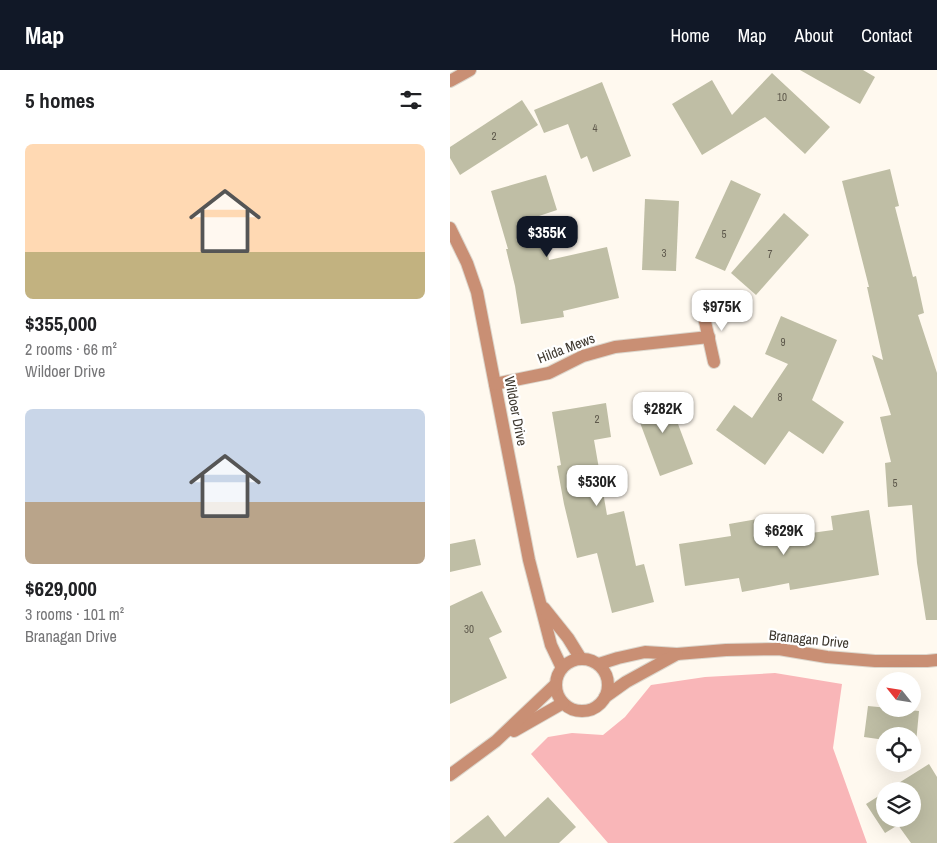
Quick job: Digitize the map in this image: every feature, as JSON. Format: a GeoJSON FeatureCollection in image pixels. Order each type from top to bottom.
{"type":"FeatureCollection","features":[{"type":"Feature","properties":{"kind":"street"},"geometry":{"type":"LineString","coordinates":[[450,81],[470,70]]}},
{"type":"Feature","properties":{"kind":"street","name":"Wildoer Drive"},"geometry":{"type":"LineString","coordinates":[[450,228],[467,263],[477,292],[529,560],[551,645],[562,668]]}},
{"type":"Feature","properties":{"kind":"street"},"geometry":{"type":"LineString","coordinates":[[702,308],[714,362]]}},
{"type":"Feature","properties":{"kind":"street","name":"Hilda Mews"},"geometry":{"type":"LineString","coordinates":[[495,384],[549,373],[583,356],[614,347],[708,337]]}},
{"type":"Feature","properties":{"kind":"street","name":"Wildoer Drive"},"geometry":{"type":"LineString","coordinates":[[541,604],[582,658]]}},
{"type":"Feature","properties":{"kind":"street","name":"Branagan Drive"},"geometry":{"type":"LineString","coordinates":[[598,664],[645,652],[677,654],[726,650],[779,649],[827,657],[875,661],[937,660]]}},
{"type":"Feature","properties":{"kind":"street","name":"Branagan Drive"},"geometry":{"type":"LineString","coordinates":[[605,697],[626,682],[677,654]]}},
{"type":"Feature","properties":{"kind":"street"},"geometry":{"type":"LineString","coordinates":[[582,658],[598,664],[604,671],[608,688],[602,701],[593,709],[585,711],[569,708],[563,703],[556,691],[557,676],[562,668],[567,663],[582,658]]}},
{"type":"Feature","properties":{"kind":"street"},"geometry":{"type":"LineString","coordinates":[[496,741],[556,684]]}},
{"type":"Feature","properties":{"kind":"street"},"geometry":{"type":"LineString","coordinates":[[450,775],[496,741],[563,703]]}},
{"type":"Feature","properties":{"kind":"shaded area"},"geometry":{"type":"Polygon","coordinates":[[[775,673],[842,684],[833,748],[867,843],[608,843],[531,754],[548,737],[572,733],[603,735],[625,717],[651,685],[705,677],[775,673]]]}},
{"type":"Feature","properties":{"kind":"building"},"geometry":{"type":"Polygon","coordinates":[[[800,70],[863,70],[875,77],[860,104],[800,70]]]}},
{"type":"Feature","properties":{"kind":"building"},"geometry":{"type":"Polygon","coordinates":[[[772,73],[830,127],[805,154],[765,117],[702,155],[672,104],[712,80],[732,115],[772,73]]]}},
{"type":"Feature","properties":{"kind":"building"},"geometry":{"type":"Polygon","coordinates":[[[602,82],[631,156],[593,172],[587,156],[581,159],[568,124],[544,133],[534,110],[602,82]]]}},
{"type":"Feature","properties":{"kind":"building"},"geometry":{"type":"Polygon","coordinates":[[[522,100],[538,125],[460,175],[450,158],[450,147],[522,100]]]}},
{"type":"Feature","properties":{"kind":"building"},"geometry":{"type":"Polygon","coordinates":[[[890,169],[899,206],[895,207],[913,277],[916,276],[924,313],[918,315],[937,373],[937,620],[926,620],[917,563],[912,505],[888,507],[885,463],[891,462],[880,417],[891,415],[872,355],[883,360],[867,287],[869,287],[842,181],[890,169]]]}},
{"type":"Feature","properties":{"kind":"building"},"geometry":{"type":"Polygon","coordinates":[[[546,175],[557,210],[539,216],[549,260],[607,247],[619,298],[563,311],[564,317],[521,324],[515,286],[506,249],[508,249],[491,191],[546,175]]]}},
{"type":"Feature","properties":{"kind":"building"},"geometry":{"type":"Polygon","coordinates":[[[731,180],[761,194],[725,271],[695,258],[731,180]]]}},
{"type":"Feature","properties":{"kind":"building"},"geometry":{"type":"Polygon","coordinates":[[[645,199],[679,201],[676,271],[642,270],[645,199]]]}},
{"type":"Feature","properties":{"kind":"building"},"geometry":{"type":"Polygon","coordinates":[[[784,213],[809,235],[756,295],[731,273],[784,213]]]}},
{"type":"Feature","properties":{"kind":"building"},"geometry":{"type":"Polygon","coordinates":[[[781,316],[837,340],[812,400],[844,422],[823,454],[789,431],[765,465],[716,430],[734,405],[752,418],[788,364],[765,354],[781,316]]]}},
{"type":"Feature","properties":{"kind":"building"},"geometry":{"type":"Polygon","coordinates":[[[666,392],[693,464],[660,476],[633,404],[666,392]]]}},
{"type":"Feature","properties":{"kind":"building"},"geometry":{"type":"Polygon","coordinates":[[[606,403],[611,437],[594,440],[607,515],[624,511],[636,566],[644,564],[654,602],[612,613],[597,553],[577,558],[557,466],[561,465],[552,412],[606,403]]]}},
{"type":"Feature","properties":{"kind":"building"},"geometry":{"type":"Polygon","coordinates":[[[869,510],[879,575],[790,590],[789,583],[742,592],[739,578],[685,586],[679,544],[731,536],[729,524],[763,518],[767,539],[833,530],[831,516],[869,510]]]}},
{"type":"Feature","properties":{"kind":"building"},"geometry":{"type":"Polygon","coordinates":[[[475,539],[481,565],[450,572],[450,544],[475,539]]]}},
{"type":"Feature","properties":{"kind":"building"},"geometry":{"type":"Polygon","coordinates":[[[482,591],[502,632],[489,638],[507,678],[450,704],[450,606],[482,591]]]}},
{"type":"Feature","properties":{"kind":"building"},"geometry":{"type":"Polygon","coordinates":[[[868,706],[876,707],[876,718],[918,718],[918,727],[876,727],[876,739],[864,737],[868,706]]]}},
{"type":"Feature","properties":{"kind":"building"},"geometry":{"type":"Polygon","coordinates":[[[929,764],[937,777],[937,843],[911,843],[899,827],[921,827],[921,782],[900,782],[916,772],[921,772],[921,769],[929,764]]]}},
{"type":"Feature","properties":{"kind":"building"},"geometry":{"type":"Polygon","coordinates":[[[548,797],[576,827],[559,843],[453,843],[488,815],[505,837],[548,797]]]}},
{"type":"Feature","properties":{"kind":"building"},"geometry":{"type":"Polygon","coordinates":[[[876,798],[876,819],[866,804],[876,798]]]}},
{"type":"Feature","properties":{"kind":"building"},"geometry":{"type":"Polygon","coordinates":[[[881,827],[895,827],[885,833],[881,827]]]}}]}
